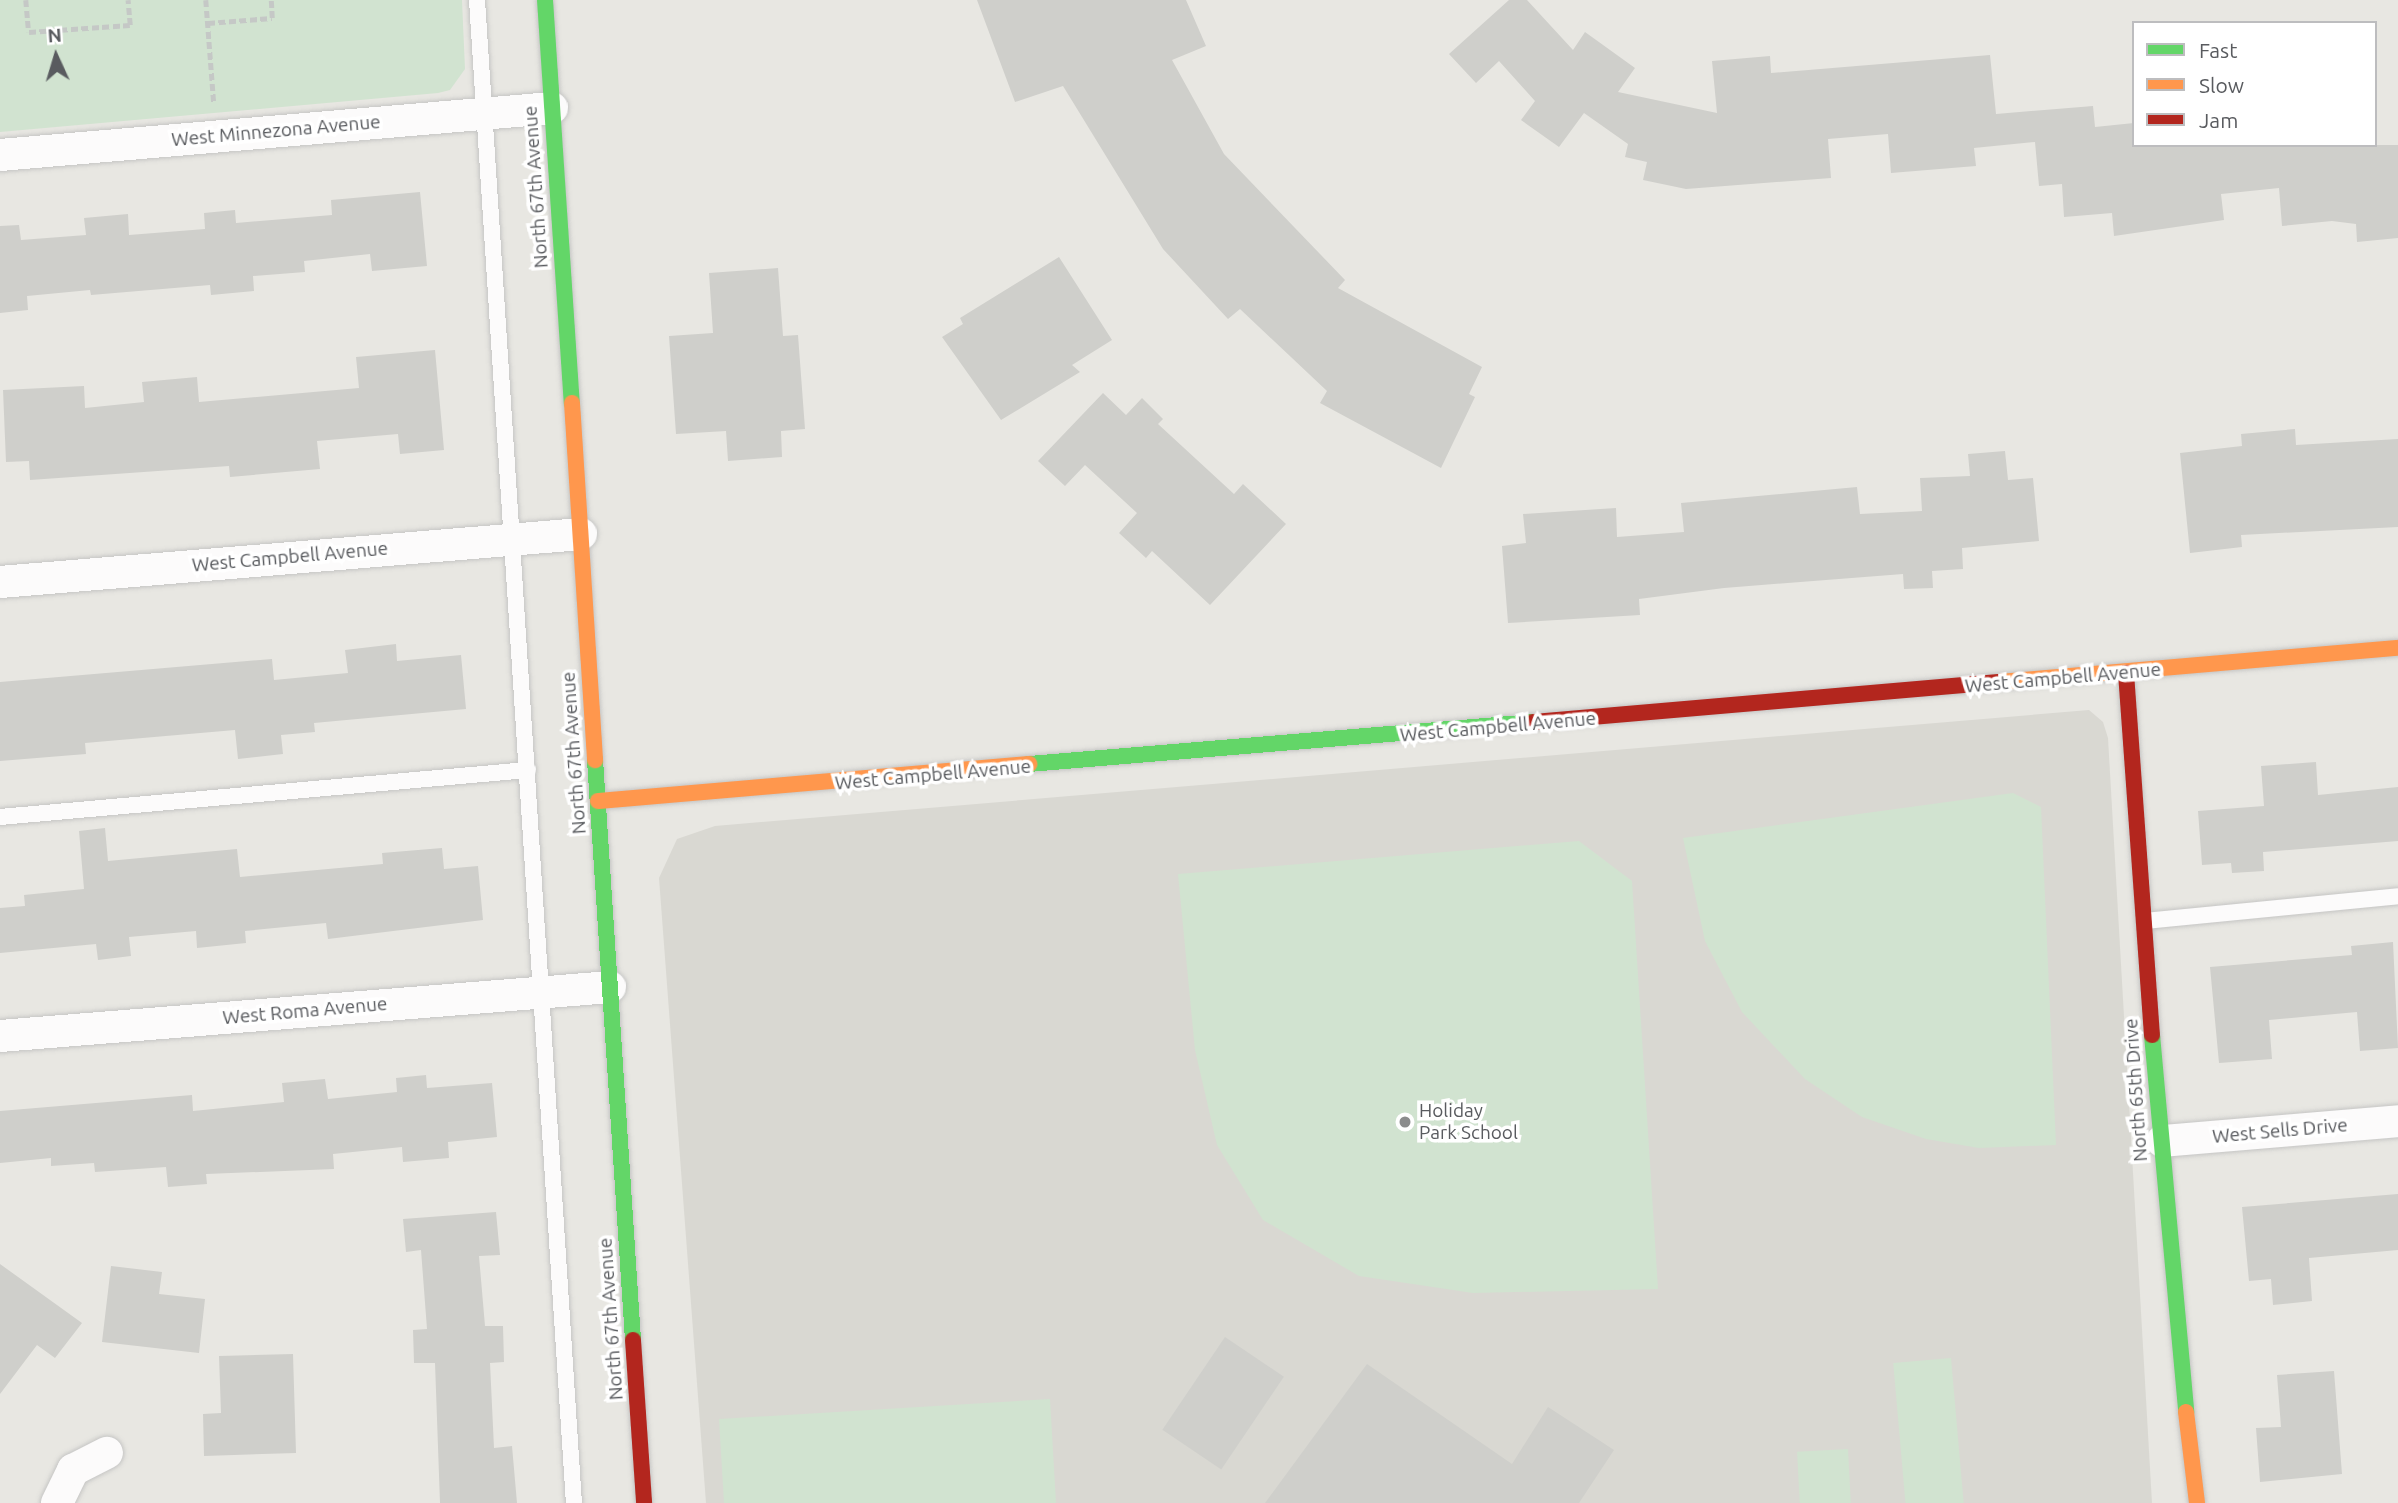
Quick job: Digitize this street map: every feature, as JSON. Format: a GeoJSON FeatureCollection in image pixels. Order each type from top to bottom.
{"type":"FeatureCollection","features":[{"type":"Feature","properties":{"kind":"street","name":"North 67th Avenue"},"geometry":{"type":"LineString","coordinates":[[545,0],[644,1503]]}},
{"type":"Feature","properties":{"kind":"street","name":"West Minnezona Avenue"},"geometry":{"type":"LineString","coordinates":[[0,155],[551,108]]}},
{"type":"Feature","properties":{"kind":"street","name":"West Campbell Avenue"},"geometry":{"type":"LineString","coordinates":[[0,582],[581,534]]}},
{"type":"Feature","properties":{"kind":"street","name":"West Campbell Avenue"},"geometry":{"type":"LineString","coordinates":[[598,801],[2398,648]]}},
{"type":"Feature","properties":{"kind":"street","name":"North 65th Drive"},"geometry":{"type":"LineString","coordinates":[[2126,673],[2162,1142],[2169,1280],[2197,1503]]}},
{"type":"Feature","properties":{"kind":"street","name":"West Roma Avenue"},"geometry":{"type":"LineString","coordinates":[[0,1036],[610,988]]}},
{"type":"Feature","properties":{"kind":"street","name":"West Sells Drive"},"geometry":{"type":"LineString","coordinates":[[2162,1142],[2398,1121]]}},
{"type":"Feature","properties":{"kind":"street"},"geometry":{"type":"LineString","coordinates":[[57,1503],[73,1469],[107,1453]]}},
{"type":"Feature","properties":{"kind":"lane"},"geometry":{"type":"LineString","coordinates":[[477,0],[515,538],[539,992],[574,1503]]}},
{"type":"Feature","properties":{"kind":"lane"},"geometry":{"type":"LineString","coordinates":[[0,817],[528,770]]}},
{"type":"Feature","properties":{"kind":"lane"},"geometry":{"type":"LineString","coordinates":[[2145,921],[2398,896]]}},
{"type":"Feature","properties":{"kind":"path"},"geometry":{"type":"LineString","coordinates":[[26,0],[29,32],[130,25],[128,0]]}},
{"type":"Feature","properties":{"kind":"path"},"geometry":{"type":"LineString","coordinates":[[206,0],[214,108]]}},
{"type":"Feature","properties":{"kind":"path"},"geometry":{"type":"LineString","coordinates":[[208,23],[272,18],[271,0]]}},
{"type":"Feature","properties":{"kind":"shaded area","name":"Holiday Park School"},"geometry":{"type":"Polygon","coordinates":[[[2089,710],[2103,722],[2108,738],[2152,1503],[706,1503],[659,878],[677,839],[715,826],[2089,710]]]}},
{"type":"Feature","properties":{"kind":"green space"},"geometry":{"type":"Polygon","coordinates":[[[0,0],[462,0],[465,69],[450,90],[438,93],[0,132],[0,0]]]}},
{"type":"Feature","properties":{"kind":"green space"},"geometry":{"type":"Polygon","coordinates":[[[2013,793],[2041,807],[2056,1145],[1979,1148],[1926,1139],[1862,1117],[1805,1079],[1742,1012],[1705,941],[1683,838],[2013,793]]]}},
{"type":"Feature","properties":{"kind":"green space"},"geometry":{"type":"Polygon","coordinates":[[[1579,841],[1632,881],[1658,1289],[1473,1293],[1359,1276],[1263,1220],[1217,1145],[1195,1050],[1178,874],[1579,841]]]}},
{"type":"Feature","properties":{"kind":"green space"},"geometry":{"type":"Polygon","coordinates":[[[1951,1358],[1964,1503],[1905,1503],[1893,1363],[1951,1358]]]}},
{"type":"Feature","properties":{"kind":"green space"},"geometry":{"type":"Polygon","coordinates":[[[1050,1399],[1056,1503],[724,1503],[719,1419],[1050,1399]]]}},
{"type":"Feature","properties":{"kind":"green space"},"geometry":{"type":"Polygon","coordinates":[[[1848,1449],[1851,1503],[1800,1503],[1797,1452],[1848,1449]]]}},
{"type":"Feature","properties":{"kind":"building"},"geometry":{"type":"Polygon","coordinates":[[[977,0],[1186,0],[1206,46],[1172,60],[1224,154],[1345,280],[1338,288],[1482,367],[1469,394],[1475,397],[1441,468],[1320,403],[1327,391],[1240,309],[1228,319],[1163,249],[1063,86],[1015,102],[977,0]]]}},
{"type":"Feature","properties":{"kind":"building"},"geometry":{"type":"Polygon","coordinates":[[[1509,0],[1527,0],[1573,50],[1585,32],[1635,68],[1618,92],[1717,113],[1712,61],[1770,56],[1771,73],[1990,55],[1996,114],[2093,106],[2095,127],[2132,123],[2132,147],[2398,145],[2398,238],[2357,242],[2356,224],[2332,221],[2282,226],[2279,188],[2221,194],[2224,220],[2114,236],[2112,213],[2064,217],[2062,184],[2039,186],[2035,142],[1974,148],[1976,166],[1891,173],[1888,134],[1828,139],[1831,178],[1686,189],[1643,180],[1647,162],[1625,157],[1628,144],[1584,113],[1559,147],[1521,120],[1535,101],[1499,61],[1476,83],[1449,54],[1509,0]]]}},
{"type":"Feature","properties":{"kind":"building"},"geometry":{"type":"Polygon","coordinates":[[[420,192],[427,266],[372,271],[370,254],[304,261],[305,272],[253,276],[254,291],[211,295],[210,285],[91,295],[90,290],[27,296],[28,310],[0,313],[0,226],[19,225],[21,240],[86,235],[84,218],[128,214],[129,235],[205,229],[204,213],[235,210],[236,223],[332,215],[331,200],[420,192]]]}},
{"type":"Feature","properties":{"kind":"building"},"geometry":{"type":"Polygon","coordinates":[[[1059,257],[1112,340],[1072,365],[1080,372],[1001,420],[942,337],[963,324],[960,318],[1059,257]]]}},
{"type":"Feature","properties":{"kind":"building"},"geometry":{"type":"Polygon","coordinates":[[[778,268],[783,336],[798,335],[805,429],[781,431],[782,457],[728,461],[726,431],[676,434],[669,336],[713,333],[709,273],[778,268]]]}},
{"type":"Feature","properties":{"kind":"building"},"geometry":{"type":"Polygon","coordinates":[[[435,350],[444,450],[400,454],[398,434],[317,441],[320,469],[230,477],[229,466],[30,480],[29,461],[6,462],[3,390],[84,386],[85,408],[144,402],[142,382],[197,377],[199,402],[359,388],[356,357],[435,350]]]}},
{"type":"Feature","properties":{"kind":"building"},"geometry":{"type":"Polygon","coordinates":[[[1103,393],[1126,415],[1142,398],[1163,419],[1158,424],[1234,494],[1243,484],[1286,524],[1210,605],[1152,551],[1146,558],[1119,533],[1137,513],[1085,465],[1065,486],[1038,461],[1103,393]]]}},
{"type":"Feature","properties":{"kind":"building"},"geometry":{"type":"Polygon","coordinates":[[[2295,429],[2296,445],[2398,439],[2398,527],[2241,535],[2242,547],[2190,553],[2180,453],[2242,446],[2241,434],[2295,429]]]}},
{"type":"Feature","properties":{"kind":"building"},"geometry":{"type":"Polygon","coordinates":[[[2005,451],[2008,480],[2033,478],[2039,541],[1962,548],[1963,569],[1932,571],[1933,588],[1904,589],[1903,574],[1724,588],[1639,599],[1640,615],[1508,623],[1502,546],[1526,543],[1523,514],[1616,508],[1617,537],[1684,532],[1681,503],[1857,487],[1860,514],[1922,511],[1920,478],[1970,476],[1968,454],[2005,451]]]}},
{"type":"Feature","properties":{"kind":"building"},"geometry":{"type":"Polygon","coordinates":[[[396,644],[397,661],[461,655],[466,709],[314,723],[315,732],[281,735],[283,754],[238,759],[235,730],[85,743],[86,754],[0,761],[0,682],[272,659],[274,680],[348,673],[345,650],[396,644]]]}},
{"type":"Feature","properties":{"kind":"building"},"geometry":{"type":"Polygon","coordinates":[[[2316,762],[2318,795],[2398,787],[2398,841],[2263,852],[2264,871],[2232,873],[2231,863],[2202,865],[2198,811],[2264,806],[2261,766],[2316,762]]]}},
{"type":"Feature","properties":{"kind":"building"},"geometry":{"type":"Polygon","coordinates":[[[105,828],[108,861],[237,849],[240,877],[383,864],[382,853],[442,848],[444,869],[478,866],[483,920],[328,939],[326,923],[245,931],[246,943],[197,948],[196,931],[129,937],[131,956],[98,960],[96,944],[0,953],[0,908],[25,906],[24,895],[84,889],[79,831],[105,828]]]}},
{"type":"Feature","properties":{"kind":"building"},"geometry":{"type":"Polygon","coordinates":[[[2393,942],[2398,1048],[2360,1051],[2357,1012],[2269,1020],[2272,1059],[2219,1063],[2210,967],[2352,955],[2351,946],[2393,942]]]}},
{"type":"Feature","properties":{"kind":"building"},"geometry":{"type":"Polygon","coordinates":[[[426,1075],[427,1088],[492,1083],[497,1137],[448,1142],[449,1158],[403,1162],[402,1147],[333,1154],[334,1169],[206,1174],[207,1184],[168,1187],[166,1167],[95,1172],[94,1163],[51,1166],[51,1158],[0,1163],[0,1111],[192,1095],[193,1111],[284,1102],[282,1083],[325,1079],[328,1099],[397,1092],[396,1078],[426,1075]]]}},
{"type":"Feature","properties":{"kind":"building"},"geometry":{"type":"Polygon","coordinates":[[[2398,1194],[2398,1250],[2309,1258],[2312,1301],[2273,1305],[2271,1279],[2249,1281],[2242,1207],[2398,1194]]]}},
{"type":"Feature","properties":{"kind":"building"},"geometry":{"type":"Polygon","coordinates":[[[496,1212],[500,1255],[479,1256],[485,1326],[503,1326],[504,1362],[490,1363],[494,1448],[512,1446],[517,1503],[440,1503],[435,1363],[414,1363],[413,1330],[427,1329],[421,1250],[406,1252],[403,1219],[496,1212]]]}},
{"type":"Feature","properties":{"kind":"building"},"geometry":{"type":"Polygon","coordinates":[[[0,1264],[82,1323],[55,1358],[37,1345],[0,1394],[0,1264]]]}},
{"type":"Feature","properties":{"kind":"building"},"geometry":{"type":"Polygon","coordinates":[[[111,1266],[162,1272],[159,1294],[205,1299],[199,1353],[102,1342],[111,1266]]]}},
{"type":"Feature","properties":{"kind":"building"},"geometry":{"type":"Polygon","coordinates":[[[1225,1337],[1284,1377],[1221,1470],[1162,1430],[1225,1337]]]}},
{"type":"Feature","properties":{"kind":"building"},"geometry":{"type":"Polygon","coordinates":[[[293,1354],[296,1453],[204,1456],[203,1414],[221,1413],[219,1356],[293,1354]]]}},
{"type":"Feature","properties":{"kind":"building"},"geometry":{"type":"Polygon","coordinates":[[[1367,1364],[1512,1464],[1548,1407],[1614,1450],[1579,1503],[1265,1503],[1367,1364]]]}},
{"type":"Feature","properties":{"kind":"building"},"geometry":{"type":"Polygon","coordinates":[[[2334,1371],[2342,1474],[2260,1482],[2256,1428],[2281,1427],[2277,1375],[2334,1371]]]}},
{"type":"Feature","properties":{"kind":"traffic: fast"},"geometry":{"type":"LineString","coordinates":[[545,0],[572,403]]}},
{"type":"Feature","properties":{"kind":"traffic: fast"},"geometry":{"type":"LineString","coordinates":[[1029,764],[1533,722]]}},
{"type":"Feature","properties":{"kind":"traffic: fast"},"geometry":{"type":"LineString","coordinates":[[595,760],[633,1340]]}},
{"type":"Feature","properties":{"kind":"traffic: fast"},"geometry":{"type":"LineString","coordinates":[[2152,1035],[2186,1412]]}},
{"type":"Feature","properties":{"kind":"traffic: slow"},"geometry":{"type":"LineString","coordinates":[[572,403],[595,760]]}},
{"type":"Feature","properties":{"kind":"traffic: slow"},"geometry":{"type":"LineString","coordinates":[[1999,682],[2398,648]]}},
{"type":"Feature","properties":{"kind":"traffic: slow"},"geometry":{"type":"LineString","coordinates":[[598,801],[1029,764]]}},
{"type":"Feature","properties":{"kind":"traffic: slow"},"geometry":{"type":"LineString","coordinates":[[2186,1412],[2197,1503]]}},
{"type":"Feature","properties":{"kind":"traffic: jam"},"geometry":{"type":"LineString","coordinates":[[2126,673],[2152,1035]]}},
{"type":"Feature","properties":{"kind":"traffic: jam"},"geometry":{"type":"LineString","coordinates":[[1533,722],[1999,682]]}},
{"type":"Feature","properties":{"kind":"traffic: jam"},"geometry":{"type":"LineString","coordinates":[[633,1340],[644,1503]]}},
{"type":"Feature","properties":{"kind":"place","name":"Holiday Park School"},"geometry":{"type":"Point","coordinates":[1405,1122]}}]}
